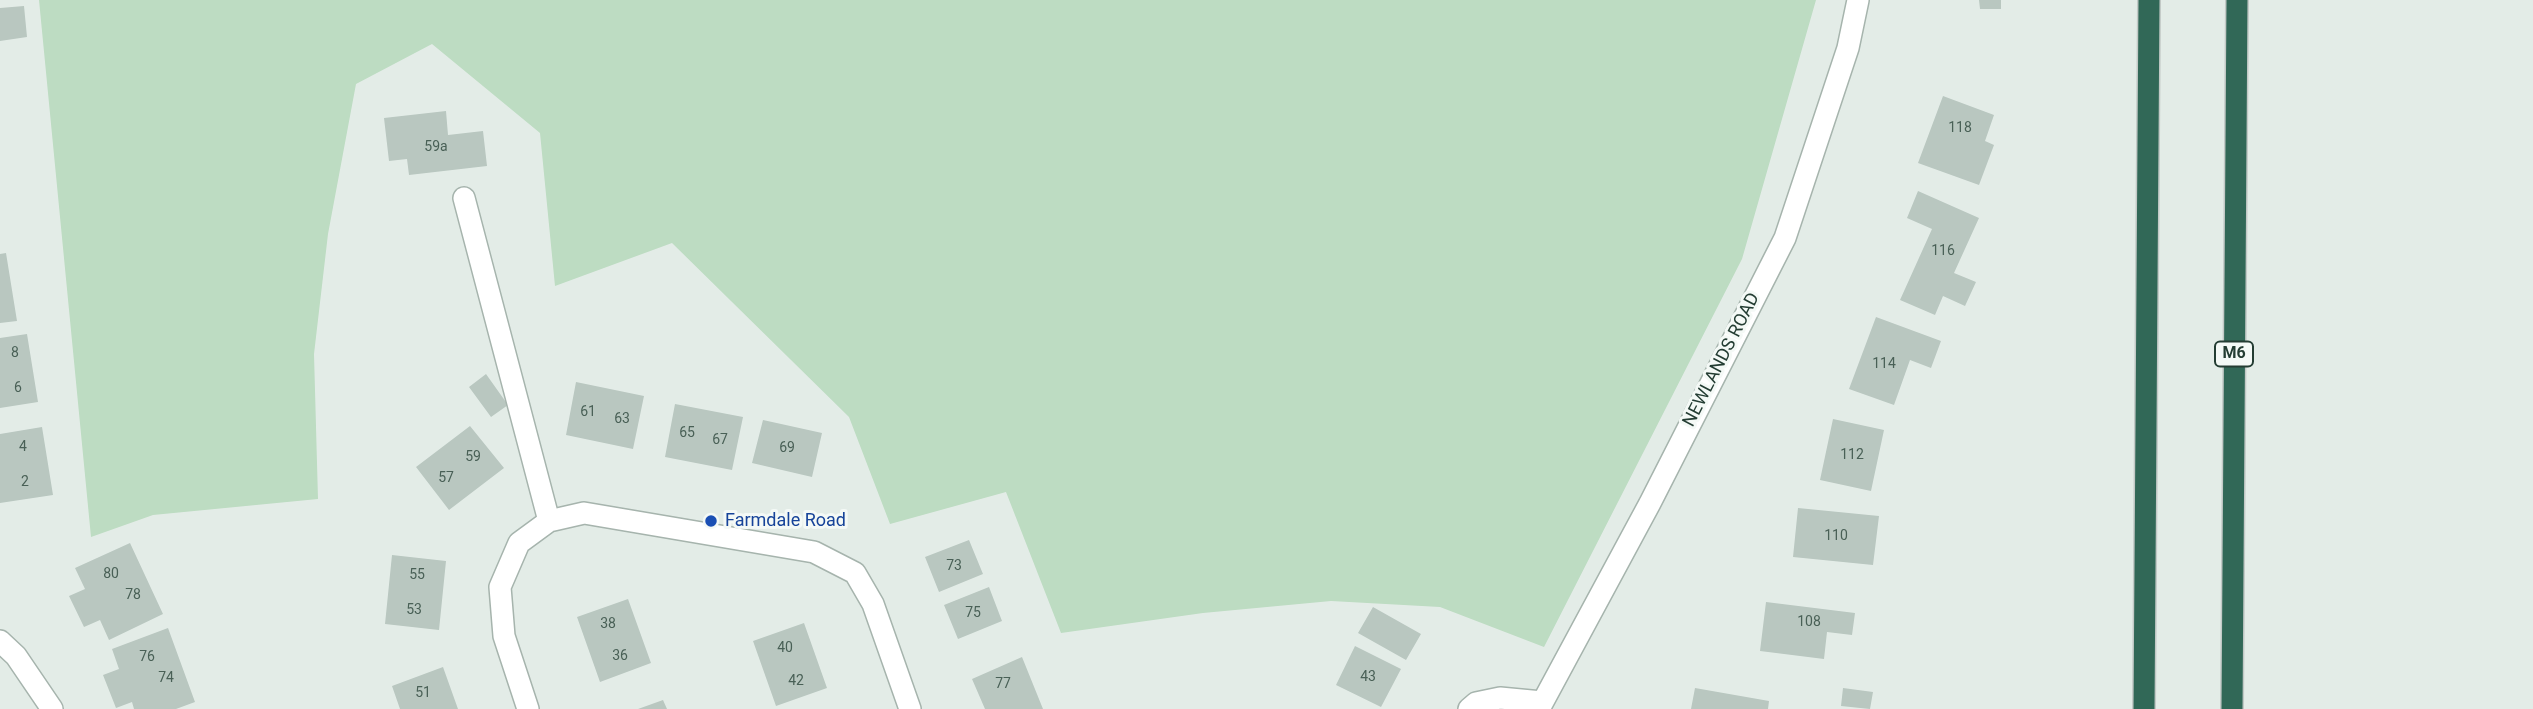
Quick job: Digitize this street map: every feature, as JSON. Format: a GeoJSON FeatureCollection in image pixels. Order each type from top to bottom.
{"type":"FeatureCollection","features":[{"type":"Feature","properties":{"kind":"highway"},"geometry":{"type":"LineString","coordinates":[[2144,709],[2149,0]]}},
{"type":"Feature","properties":{"kind":"highway","name":"M6"},"geometry":{"type":"LineString","coordinates":[[2232,709],[2237,0]]}},
{"type":"Feature","properties":{"kind":"street","name":"NEWLANDS ROAD"},"geometry":{"type":"LineString","coordinates":[[1469,709],[1476,704],[1500,698],[1540,706],[1650,503],[1785,238],[1848,48],[1858,0]]}},
{"type":"Feature","properties":{"kind":"street"},"geometry":{"type":"LineString","coordinates":[[464,198],[549,521]]}},
{"type":"Feature","properties":{"kind":"street"},"geometry":{"type":"LineString","coordinates":[[528,709],[504,636],[500,587],[519,543],[549,521],[584,513],[814,552],[855,573],[873,604],[910,709]]}},
{"type":"Feature","properties":{"kind":"street"},"geometry":{"type":"LineString","coordinates":[[0,641],[16,656],[52,709]]}},
{"type":"Feature","properties":{"kind":"green space"},"geometry":{"type":"Polygon","coordinates":[[[39,0],[1816,0],[1742,259],[1544,647],[1440,607],[1331,601],[1203,613],[1061,633],[1006,492],[890,524],[849,417],[672,243],[555,286],[540,133],[432,44],[356,84],[328,234],[314,354],[318,499],[153,515],[91,537],[39,0]]]}},
{"type":"Feature","properties":{"kind":"building"},"geometry":{"type":"Polygon","coordinates":[[[1979,0],[2001,0],[2001,9],[1980,9],[1979,0]]]}},
{"type":"Feature","properties":{"kind":"building"},"geometry":{"type":"Polygon","coordinates":[[[24,6],[27,37],[0,41],[0,8],[24,6]]]}},
{"type":"Feature","properties":{"kind":"building"},"geometry":{"type":"Polygon","coordinates":[[[1943,96],[1994,115],[1985,141],[1994,145],[1979,185],[1918,163],[1943,96]]]}},
{"type":"Feature","properties":{"kind":"building"},"geometry":{"type":"Polygon","coordinates":[[[446,111],[448,135],[483,131],[487,166],[409,175],[407,159],[389,161],[384,118],[446,111]]]}},
{"type":"Feature","properties":{"kind":"building"},"geometry":{"type":"Polygon","coordinates":[[[1918,191],[1979,218],[1954,273],[1976,282],[1965,306],[1943,296],[1935,315],[1900,300],[1932,229],[1907,218],[1918,191]]]}},
{"type":"Feature","properties":{"kind":"building"},"geometry":{"type":"Polygon","coordinates":[[[6,253],[17,321],[0,323],[0,254],[6,253]]]}},
{"type":"Feature","properties":{"kind":"building"},"geometry":{"type":"Polygon","coordinates":[[[1876,317],[1941,341],[1931,368],[1910,360],[1894,405],[1849,389],[1876,317]]]}},
{"type":"Feature","properties":{"kind":"building"},"geometry":{"type":"Polygon","coordinates":[[[27,334],[38,402],[0,408],[0,338],[27,334]]]}},
{"type":"Feature","properties":{"kind":"building"},"geometry":{"type":"Polygon","coordinates":[[[486,374],[508,405],[491,417],[469,387],[486,374]]]}},
{"type":"Feature","properties":{"kind":"building"},"geometry":{"type":"Polygon","coordinates":[[[576,382],[644,396],[633,449],[566,435],[576,382]]]}},
{"type":"Feature","properties":{"kind":"building"},"geometry":{"type":"Polygon","coordinates":[[[675,404],[743,417],[732,470],[665,457],[675,404]]]}},
{"type":"Feature","properties":{"kind":"building"},"geometry":{"type":"Polygon","coordinates":[[[1833,419],[1884,430],[1871,491],[1820,480],[1833,419]]]}},
{"type":"Feature","properties":{"kind":"building"},"geometry":{"type":"Polygon","coordinates":[[[763,420],[822,433],[812,477],[752,463],[763,420]]]}},
{"type":"Feature","properties":{"kind":"building"},"geometry":{"type":"Polygon","coordinates":[[[470,426],[504,468],[449,510],[416,467],[470,426]]]}},
{"type":"Feature","properties":{"kind":"building"},"geometry":{"type":"Polygon","coordinates":[[[42,427],[53,495],[0,503],[0,434],[42,427]]]}},
{"type":"Feature","properties":{"kind":"building"},"geometry":{"type":"Polygon","coordinates":[[[1798,508],[1879,516],[1873,565],[1793,557],[1798,508]]]}},
{"type":"Feature","properties":{"kind":"building"},"geometry":{"type":"Polygon","coordinates":[[[969,540],[983,574],[939,592],[925,557],[969,540]]]}},
{"type":"Feature","properties":{"kind":"building"},"geometry":{"type":"Polygon","coordinates":[[[130,543],[163,614],[109,640],[100,620],[84,627],[69,596],[85,589],[75,568],[130,543]]]}},
{"type":"Feature","properties":{"kind":"building"},"geometry":{"type":"Polygon","coordinates":[[[392,555],[446,561],[439,630],[385,624],[392,555]]]}},
{"type":"Feature","properties":{"kind":"building"},"geometry":{"type":"Polygon","coordinates":[[[989,587],[1002,621],[958,639],[944,605],[989,587]]]}},
{"type":"Feature","properties":{"kind":"building"},"geometry":{"type":"Polygon","coordinates":[[[628,599],[651,663],[600,682],[577,617],[628,599]]]}},
{"type":"Feature","properties":{"kind":"building"},"geometry":{"type":"Polygon","coordinates":[[[1766,602],[1855,613],[1852,635],[1827,632],[1824,659],[1760,651],[1766,602]]]}},
{"type":"Feature","properties":{"kind":"building"},"geometry":{"type":"Polygon","coordinates":[[[1373,607],[1421,634],[1406,660],[1358,633],[1373,607]]]}},
{"type":"Feature","properties":{"kind":"building"},"geometry":{"type":"Polygon","coordinates":[[[804,623],[827,688],[776,706],[753,641],[804,623]]]}},
{"type":"Feature","properties":{"kind":"building"},"geometry":{"type":"Polygon","coordinates":[[[168,628],[195,702],[176,709],[134,709],[132,702],[116,708],[103,675],[119,669],[112,649],[168,628]]]}},
{"type":"Feature","properties":{"kind":"building"},"geometry":{"type":"Polygon","coordinates":[[[1355,646],[1401,669],[1381,707],[1336,685],[1355,646]]]}},
{"type":"Feature","properties":{"kind":"building"},"geometry":{"type":"Polygon","coordinates":[[[1022,657],[1043,709],[985,709],[972,679],[1022,657]]]}},
{"type":"Feature","properties":{"kind":"building"},"geometry":{"type":"Polygon","coordinates":[[[443,667],[458,709],[400,709],[392,686],[443,667]]]}},
{"type":"Feature","properties":{"kind":"building"},"geometry":{"type":"Polygon","coordinates":[[[1695,688],[1769,701],[1768,709],[1691,709],[1695,688]]]}},
{"type":"Feature","properties":{"kind":"building"},"geometry":{"type":"Polygon","coordinates":[[[1843,688],[1873,692],[1870,709],[1841,706],[1843,688]]]}},
{"type":"Feature","properties":{"kind":"building"},"geometry":{"type":"Polygon","coordinates":[[[663,700],[667,709],[638,709],[663,700]]]}},
{"type":"Feature","properties":{"kind":"place","name":"Farmdale Road"},"geometry":{"type":"Point","coordinates":[711,521]}}]}
